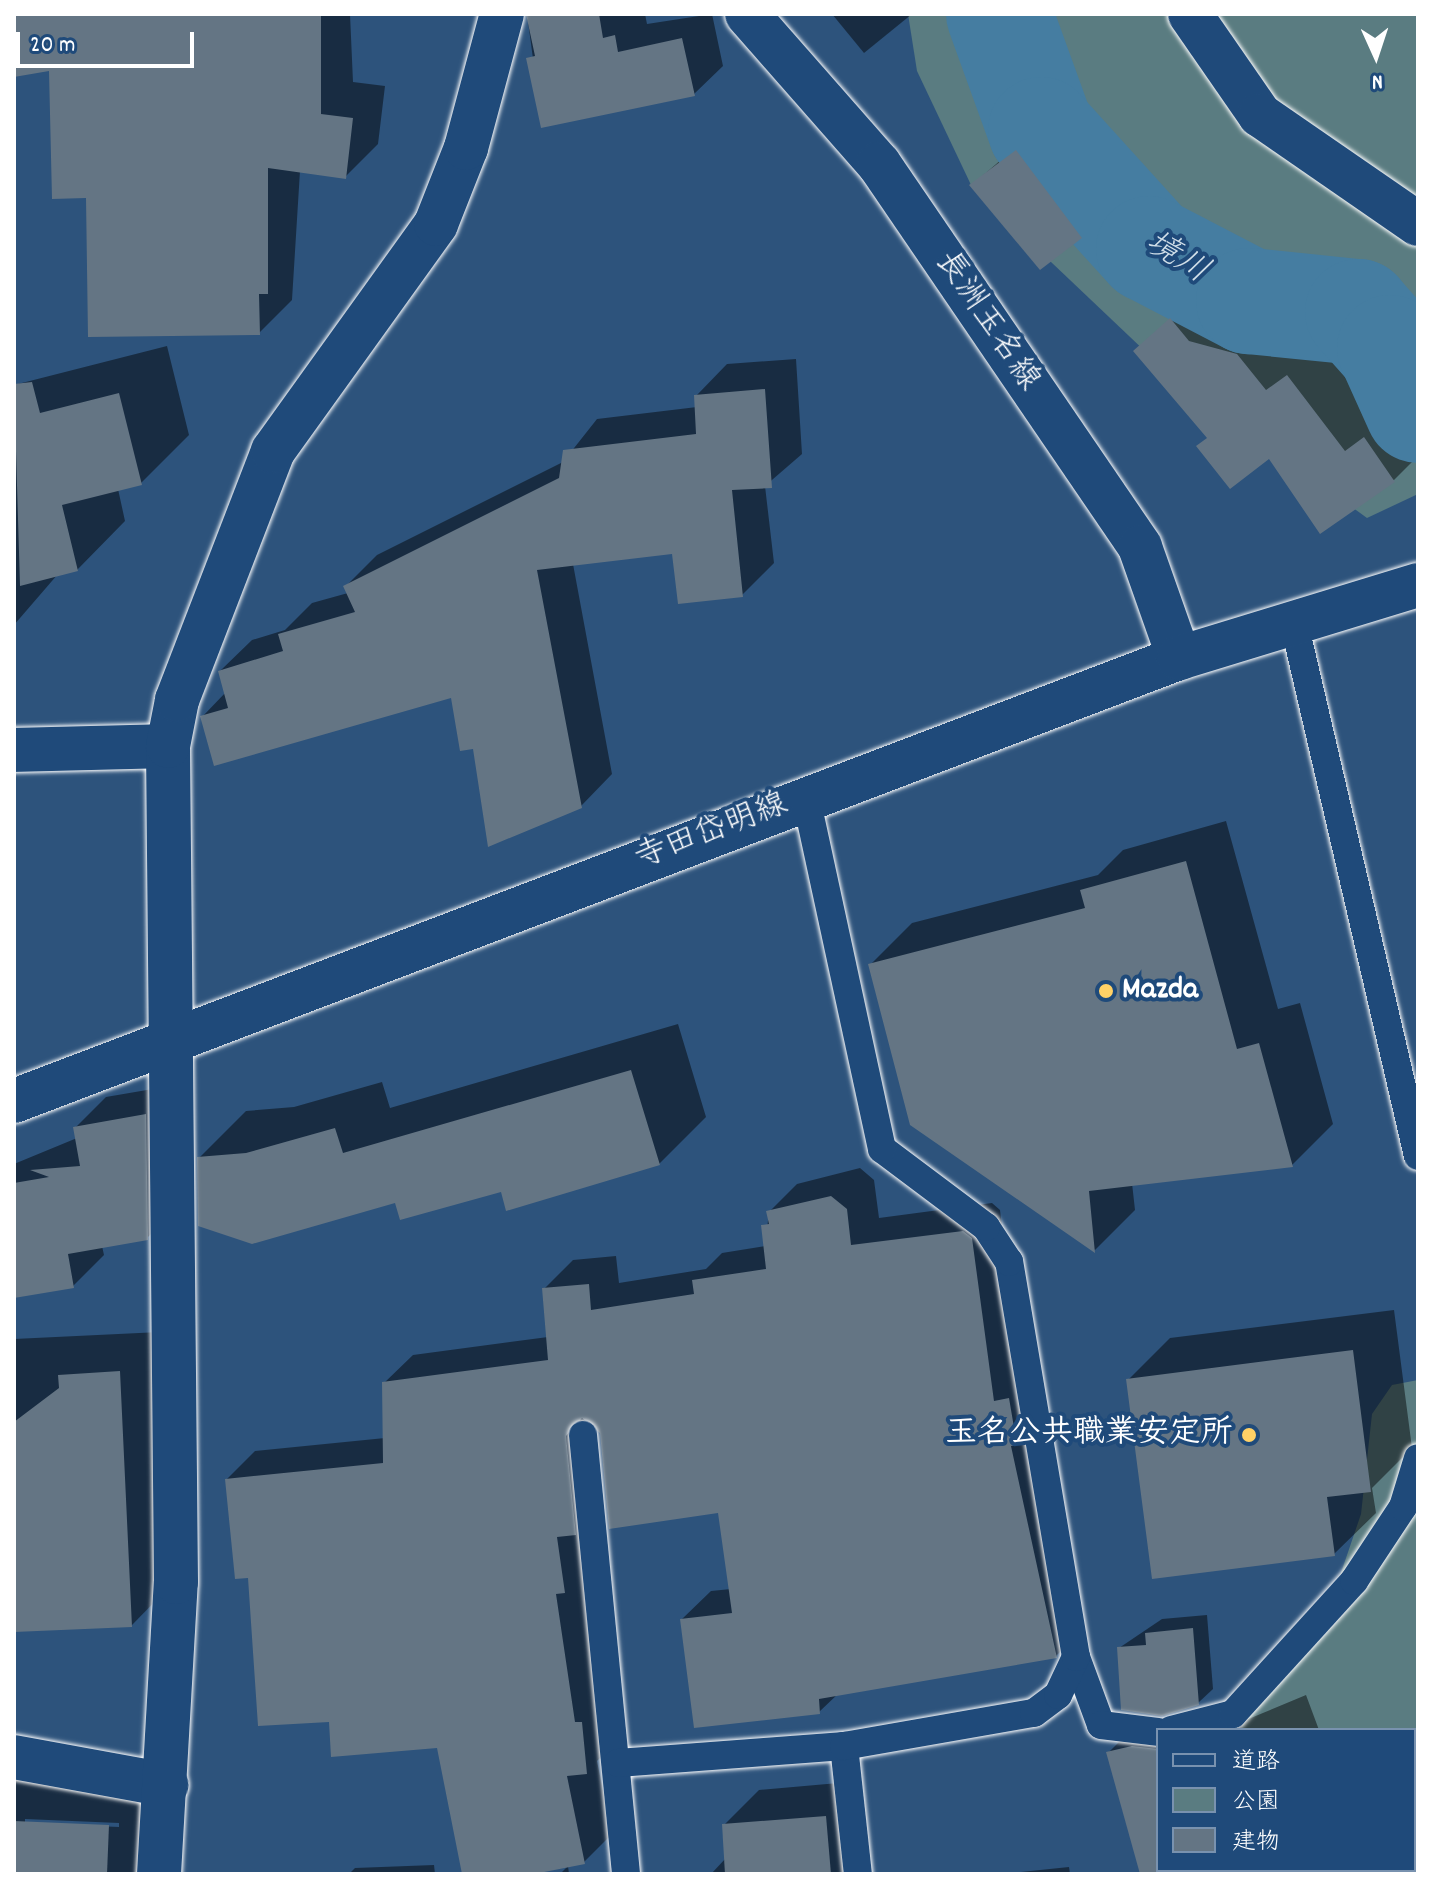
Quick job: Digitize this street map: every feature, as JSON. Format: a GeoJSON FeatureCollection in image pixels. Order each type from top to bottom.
{"type":"FeatureCollection","features":[{"type":"Feature","properties":{"kind":"main road"},"geometry":{"type":"LineString","coordinates":[[159,1874],[176,1582],[168,746],[177,700],[273,451],[436,224],[466,148],[502,14]]}},
{"type":"Feature","properties":{"kind":"main road","name":"長洲玉名線"},"geometry":{"type":"LineString","coordinates":[[747,14],[879,164],[1140,547],[1179,658]]}},
{"type":"Feature","properties":{"kind":"main road"},"geometry":{"type":"LineString","coordinates":[[1190,14],[1260,115],[1418,224]]}},
{"type":"Feature","properties":{"kind":"main road","name":"寺田岱明線"},"geometry":{"type":"LineString","coordinates":[[14,1101],[806,797],[1179,658],[1295,627],[1418,585]]}},
{"type":"Feature","properties":{"kind":"main road"},"geometry":{"type":"LineString","coordinates":[[14,750],[168,746]]}},
{"type":"Feature","properties":{"kind":"main road"},"geometry":{"type":"LineString","coordinates":[[14,1757],[166,1785]]}},
{"type":"Feature","properties":{"kind":"lane"},"geometry":{"type":"LineString","coordinates":[[1295,627],[1418,1156]]}},
{"type":"Feature","properties":{"kind":"lane"},"geometry":{"type":"LineString","coordinates":[[806,797],[882,1149],[986,1227],[1009,1262],[1076,1657],[1101,1725],[1156,1732]]}},
{"type":"Feature","properties":{"kind":"lane"},"geometry":{"type":"LineString","coordinates":[[583,1435],[618,1763],[626,1874]]}},
{"type":"Feature","properties":{"kind":"lane"},"geometry":{"type":"LineString","coordinates":[[1186,1728],[1232,1722],[1354,1581],[1403,1507],[1418,1458]]}},
{"type":"Feature","properties":{"kind":"lane"},"geometry":{"type":"LineString","coordinates":[[618,1763],[844,1746],[1034,1713],[1058,1695],[1076,1657]]}},
{"type":"Feature","properties":{"kind":"lane"},"geometry":{"type":"LineString","coordinates":[[844,1746],[858,1874]]}},
{"type":"Feature","properties":{"kind":"green space"},"geometry":{"type":"Polygon","coordinates":[[[908,14],[1418,14],[1418,494],[1367,518],[1168,373],[972,187],[917,71],[908,14]]]}},
{"type":"Feature","properties":{"kind":"green space"},"geometry":{"type":"Polygon","coordinates":[[[1418,1380],[1418,1874],[1350,1874],[1416,1872],[1416,1728],[1241,1728],[1243,1716],[1330,1605],[1361,1514],[1372,1414],[1392,1385],[1418,1380]]]}},
{"type":"Feature","properties":{"kind":"building"},"geometry":{"type":"Polygon","coordinates":[[[14,14],[321,14],[321,114],[353,118],[346,179],[268,168],[268,294],[259,294],[260,335],[88,337],[86,198],[52,199],[49,71],[14,77],[14,14]]]}},
{"type":"Feature","properties":{"kind":"building"},"geometry":{"type":"Polygon","coordinates":[[[526,14],[599,14],[603,38],[615,35],[618,52],[682,38],[695,96],[541,128],[526,58],[535,56],[526,14]]]}},
{"type":"Feature","properties":{"kind":"building"},"geometry":{"type":"Polygon","coordinates":[[[1016,150],[1082,238],[1040,270],[969,185],[1016,150]]]}},
{"type":"Feature","properties":{"kind":"building"},"geometry":{"type":"Polygon","coordinates":[[[1170,318],[1189,341],[1237,354],[1266,390],[1287,375],[1345,451],[1364,437],[1395,482],[1320,534],[1269,459],[1230,489],[1196,446],[1207,438],[1133,351],[1170,318]]]}},
{"type":"Feature","properties":{"kind":"building"},"geometry":{"type":"Polygon","coordinates":[[[32,382],[40,413],[119,393],[142,485],[62,505],[78,571],[20,586],[14,384],[32,382]]]}},
{"type":"Feature","properties":{"kind":"building"},"geometry":{"type":"Polygon","coordinates":[[[765,389],[772,488],[732,490],[743,597],[678,604],[672,554],[537,570],[582,808],[488,847],[473,749],[460,751],[451,698],[214,766],[200,716],[228,708],[218,671],[283,651],[278,634],[355,612],[343,586],[559,478],[563,450],[696,434],[694,395],[765,389]]]}},
{"type":"Feature","properties":{"kind":"building"},"geometry":{"type":"Polygon","coordinates":[[[1186,861],[1237,1049],[1259,1043],[1293,1167],[1089,1191],[1095,1253],[910,1125],[868,964],[1085,908],[1080,890],[1186,861]]]}},
{"type":"Feature","properties":{"kind":"building"},"geometry":{"type":"Polygon","coordinates":[[[631,1070],[660,1165],[506,1211],[501,1192],[400,1220],[395,1203],[252,1244],[198,1226],[197,1157],[246,1153],[335,1128],[343,1153],[631,1070]]]}},
{"type":"Feature","properties":{"kind":"building"},"geometry":{"type":"Polygon","coordinates":[[[146,1114],[148,1240],[68,1254],[74,1288],[14,1298],[14,1183],[49,1177],[30,1170],[80,1166],[73,1127],[146,1114]]]}},
{"type":"Feature","properties":{"kind":"building"},"geometry":{"type":"Polygon","coordinates":[[[831,1196],[847,1209],[851,1245],[963,1231],[972,1238],[994,1401],[1009,1398],[1017,1445],[1011,1446],[1057,1658],[819,1699],[820,1714],[694,1728],[680,1619],[732,1613],[718,1513],[609,1529],[600,1433],[582,1418],[566,1436],[576,1535],[557,1537],[565,1593],[556,1594],[575,1722],[582,1722],[587,1774],[567,1776],[585,1864],[534,1874],[462,1874],[437,1748],[331,1757],[329,1722],[258,1726],[248,1578],[235,1579],[225,1479],[383,1463],[382,1382],[548,1360],[542,1288],[589,1284],[591,1310],[694,1294],[692,1280],[766,1269],[761,1225],[769,1224],[766,1211],[831,1196]]]}},
{"type":"Feature","properties":{"kind":"building","name":"玉名公共職業安定所"},"geometry":{"type":"Polygon","coordinates":[[[1353,1350],[1371,1492],[1327,1497],[1335,1556],[1152,1579],[1126,1379],[1353,1350]]]}},
{"type":"Feature","properties":{"kind":"building"},"geometry":{"type":"Polygon","coordinates":[[[120,1371],[132,1627],[14,1632],[14,1422],[59,1388],[58,1375],[120,1371]]]}},
{"type":"Feature","properties":{"kind":"building"},"geometry":{"type":"Polygon","coordinates":[[[1193,1628],[1199,1705],[1162,1716],[1121,1710],[1117,1647],[1146,1645],[1145,1633],[1193,1628]]]}},
{"type":"Feature","properties":{"kind":"building"},"geometry":{"type":"Polygon","coordinates":[[[1132,1746],[1156,1749],[1158,1874],[1140,1874],[1106,1752],[1132,1746]]]}},
{"type":"Feature","properties":{"kind":"building"},"geometry":{"type":"Polygon","coordinates":[[[826,1816],[831,1874],[725,1874],[722,1824],[826,1816]]]}},
{"type":"Feature","properties":{"kind":"building"},"geometry":{"type":"Polygon","coordinates":[[[14,1821],[109,1825],[107,1874],[14,1874],[14,1821]]]}},
{"type":"Feature","properties":{"kind":"waterway","name":"境川"},"geometry":{"type":"LineString","coordinates":[[999,14],[1041,130],[1149,249],[1249,301],[1358,312],[1390,348],[1418,410]]}},
{"type":"Feature","properties":{"kind":"place","name":"Mazda"},"geometry":{"type":"Point","coordinates":[1106,991]}},
{"type":"Feature","properties":{"kind":"place","name":"玉名公共職業安定所"},"geometry":{"type":"Point","coordinates":[1249,1435]}}]}
